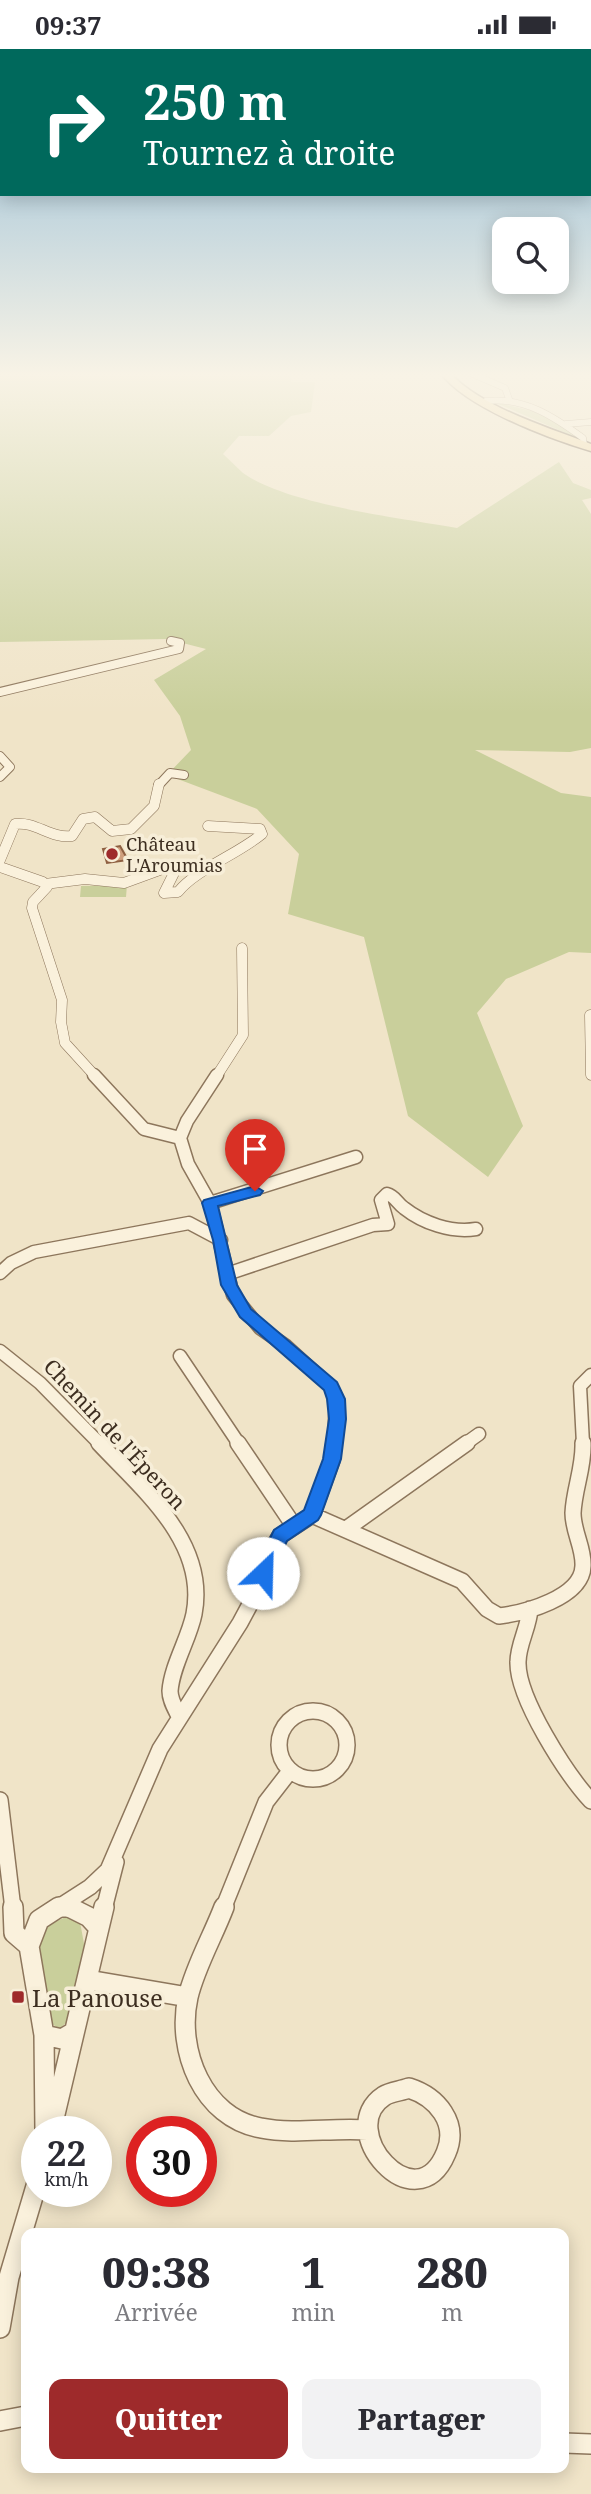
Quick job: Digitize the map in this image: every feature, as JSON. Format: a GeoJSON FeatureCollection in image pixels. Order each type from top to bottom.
{"type":"FeatureCollection","features":[{"type":"Feature","properties":{"kind":"street"},"geometry":{"type":"LineString","coordinates":[[0,692],[179,649],[180,643],[171,642]]}},
{"type":"Feature","properties":{"kind":"street"},"geometry":{"type":"LineString","coordinates":[[0,756],[10,767],[0,777]]}},
{"type":"Feature","properties":{"kind":"street"},"geometry":{"type":"LineString","coordinates":[[0,860],[15,824],[27,822],[46,834],[63,838],[72,836],[83,819],[95,817],[112,831],[123,831],[139,824],[154,806],[153,796],[161,779],[172,773],[184,775]]}},
{"type":"Feature","properties":{"kind":"street"},"geometry":{"type":"LineString","coordinates":[[0,867],[46,884],[85,879],[124,883],[165,868],[174,873],[164,893],[170,895],[178,892],[185,883],[242,851],[262,834],[260,829],[208,826]]}},
{"type":"Feature","properties":{"kind":"street"},"geometry":{"type":"LineString","coordinates":[[46,884],[47,890],[36,898],[33,908],[62,1000],[61,1022],[65,1043],[144,1129],[180,1138]]}},
{"type":"Feature","properties":{"kind":"street"},"geometry":{"type":"LineString","coordinates":[[45,2116],[44,2035],[29,1946],[31,1931],[38,1919],[102,1877],[119,1848],[160,1749],[240,1623],[280,1536],[312,1515],[332,1459],[337,1419],[336,1399],[323,1377],[245,1313],[233,1295],[221,1240],[209,1203],[188,1164],[180,1138],[187,1121],[243,1035],[242,948]]}},
{"type":"Feature","properties":{"kind":"street"},"geometry":{"type":"LineString","coordinates":[[590,1015],[591,1075]]}},
{"type":"Feature","properties":{"kind":"street"},"geometry":{"type":"LineString","coordinates":[[209,1203],[356,1157]]}},
{"type":"Feature","properties":{"kind":"street"},"geometry":{"type":"LineString","coordinates":[[227,1274],[373,1225],[388,1224],[381,1200],[387,1194],[409,1214],[460,1232],[476,1229]]}},
{"type":"Feature","properties":{"kind":"street"},"geometry":{"type":"LineString","coordinates":[[0,1273],[11,1263],[34,1252],[189,1223],[196,1224],[221,1240]]}},
{"type":"Feature","properties":{"kind":"street","name":"Chemin de l'Éperon"},"geometry":{"type":"LineString","coordinates":[[0,1351],[40,1383],[85,1428],[170,1519],[187,1551],[196,1594],[194,1614],[170,1690],[179,1716]]}},
{"type":"Feature","properties":{"kind":"street"},"geometry":{"type":"LineString","coordinates":[[180,1356],[294,1526]]}},
{"type":"Feature","properties":{"kind":"street"},"geometry":{"type":"LineString","coordinates":[[312,1515],[462,1581],[493,1614],[509,1615],[564,1593],[582,1576],[584,1565],[573,1525],[573,1502],[583,1455],[580,1386],[591,1375]]}},
{"type":"Feature","properties":{"kind":"street"},"geometry":{"type":"LineString","coordinates":[[346,1529],[479,1434]]}},
{"type":"Feature","properties":{"kind":"street"},"geometry":{"type":"LineString","coordinates":[[530,1608],[530,1620],[518,1651],[522,1685],[579,1788],[591,1801]]}},
{"type":"Feature","properties":{"kind":"street"},"geometry":{"type":"LineString","coordinates":[[301,1714],[325,1714],[336,1720],[348,1739],[344,1762],[337,1771],[313,1779],[290,1771],[278,1751],[282,1728],[301,1714]]}},
{"type":"Feature","properties":{"kind":"street"},"geometry":{"type":"LineString","coordinates":[[290,1771],[266,1802],[188,1997],[185,2019],[195,2076],[213,2104],[231,2118],[252,2127],[287,2131],[334,2127],[368,2130]]}},
{"type":"Feature","properties":{"kind":"street"},"geometry":{"type":"LineString","coordinates":[[0,1800],[15,1934],[29,1946]]}},
{"type":"Feature","properties":{"kind":"street"},"geometry":{"type":"LineString","coordinates":[[54,2116],[119,1848]]}},
{"type":"Feature","properties":{"kind":"street"},"geometry":{"type":"LineString","coordinates":[[62,1905],[77,1907],[89,1914],[99,1928]]}},
{"type":"Feature","properties":{"kind":"street"},"geometry":{"type":"LineString","coordinates":[[14,1908],[23,1916],[38,1919]]}},
{"type":"Feature","properties":{"kind":"street"},"geometry":{"type":"LineString","coordinates":[[88,1980],[188,1997]]}},
{"type":"Feature","properties":{"kind":"street"},"geometry":{"type":"LineString","coordinates":[[44,2035],[61,2039],[74,2032]]}},
{"type":"Feature","properties":{"kind":"street"},"geometry":{"type":"LineString","coordinates":[[409,2088],[431,2097],[442,2108],[449,2125],[450,2141],[441,2164],[430,2174],[406,2179],[392,2174],[377,2160],[370,2146],[368,2130],[371,2114],[383,2096],[396,2089],[409,2088]]}},
{"type":"Feature","properties":{"kind":"street"},"geometry":{"type":"LineString","coordinates":[[24,2228],[30,2207]]}},
{"type":"Feature","properties":{"kind":"street"},"geometry":{"type":"LineString","coordinates":[[0,2327],[9,2277],[21,2237]]}},
{"type":"Feature","properties":{"kind":"street"},"geometry":{"type":"LineString","coordinates":[[0,2421],[21,2417]]}},
{"type":"Feature","properties":{"kind":"street"},"geometry":{"type":"LineString","coordinates":[[569,2443],[591,2444]]}},
{"type":"Feature","properties":{"kind":"green space"},"geometry":{"type":"Polygon","coordinates":[[[0,486],[268,486],[346,509],[457,528],[522,486],[581,486],[591,490],[591,498],[582,500],[591,514],[591,748],[570,752],[475,750],[561,793],[591,797],[591,953],[569,952],[506,979],[477,1013],[523,1126],[488,1177],[408,1116],[364,937],[288,914],[299,854],[257,809],[167,775],[191,750],[180,716],[154,680],[206,649],[167,639],[0,642],[0,486]]]}},
{"type":"Feature","properties":{"kind":"green space"},"geometry":{"type":"Polygon","coordinates":[[[127,885],[126,897],[80,897],[81,886],[127,885]]]}},
{"type":"Feature","properties":{"kind":"green space"},"geometry":{"type":"Polygon","coordinates":[[[68,1916],[80,1922],[85,1949],[67,2022],[59,2029],[51,2023],[39,1939],[46,1926],[68,1916]]]}},
{"type":"Feature","properties":{"kind":"building","name":"Château L'Aroumias"},"geometry":{"type":"Polygon","coordinates":[[[120,846],[128,860],[107,863],[103,849],[120,846]]]}},
{"type":"Feature","properties":{"kind":"place","name":"Château L'Aroumias"},"geometry":{"type":"Point","coordinates":[112,854]}},
{"type":"Feature","properties":{"kind":"place","name":"La Panouse"},"geometry":{"type":"Point","coordinates":[18,1997]}},
{"type":"Feature","properties":{"kind":"route"},"geometry":{"type":"LineString","coordinates":[[255,1191],[209,1203],[221,1240],[229,1285],[245,1313],[260,1328],[323,1377],[336,1399],[337,1419],[332,1459],[312,1515],[280,1536],[263,1573]]}}]}
